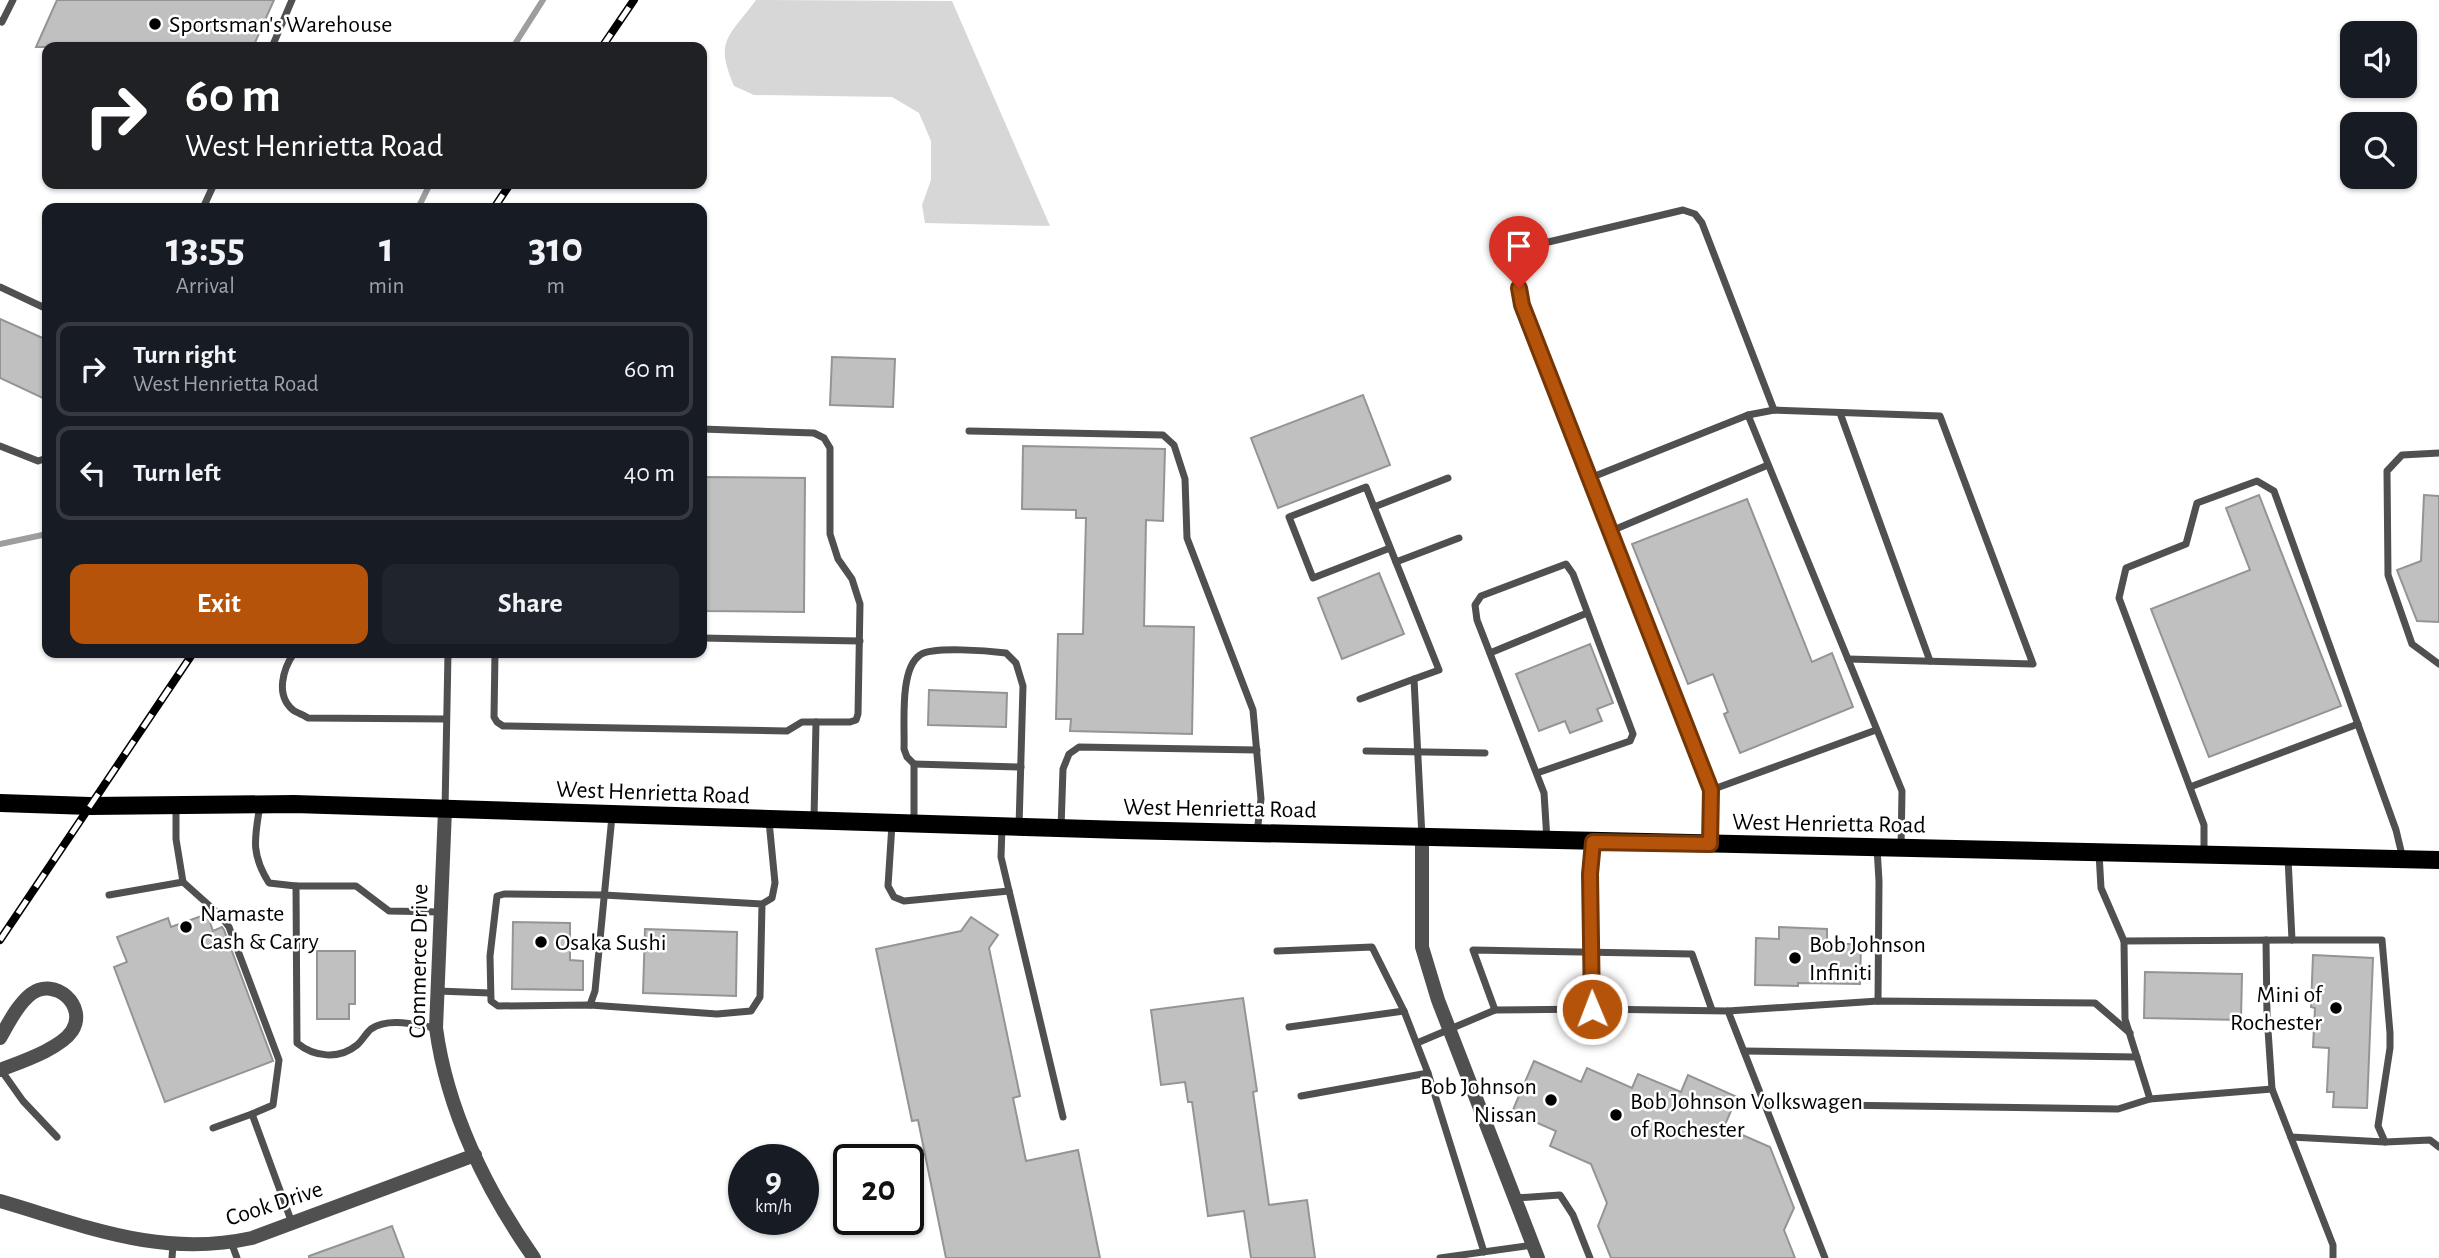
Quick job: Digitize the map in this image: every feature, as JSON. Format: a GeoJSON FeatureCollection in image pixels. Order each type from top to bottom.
{"type":"FeatureCollection","features":[{"type":"Feature","properties":{"kind":"main road","name":"West Henrietta Road"},"geometry":{"type":"LineString","coordinates":[[0,803],[90,806],[260,804],[1257,834],[2439,860]]}},
{"type":"Feature","properties":{"kind":"street","name":"Commerce Drive"},"geometry":{"type":"LineString","coordinates":[[445,810],[436,1028],[440,1061],[453,1102],[475,1155],[518,1235],[534,1258]]}},
{"type":"Feature","properties":{"kind":"street"},"geometry":{"type":"LineString","coordinates":[[1422,838],[1422,947],[1450,1029],[1536,1252]]}},
{"type":"Feature","properties":{"kind":"street"},"geometry":{"type":"LineString","coordinates":[[0,1038],[33,992],[49,988],[63,991],[72,1003],[76,1019],[72,1031],[62,1041],[0,1070]]}},
{"type":"Feature","properties":{"kind":"street","name":"Cook Drive"},"geometry":{"type":"LineString","coordinates":[[0,1201],[173,1252],[199,1245],[252,1238],[475,1155]]}},
{"type":"Feature","properties":{"kind":"lane"},"geometry":{"type":"LineString","coordinates":[[0,21],[2,22],[13,0]]}},
{"type":"Feature","properties":{"kind":"lane"},"geometry":{"type":"LineString","coordinates":[[274,42],[292,0]]}},
{"type":"Feature","properties":{"kind":"lane"},"geometry":{"type":"LineString","coordinates":[[1710,844],[1711,790],[1522,305],[1519,271],[1529,254],[1540,244],[1683,210],[1695,214],[1702,222],[1774,410]]}},
{"type":"Feature","properties":{"kind":"lane"},"geometry":{"type":"LineString","coordinates":[[0,287],[42,307]]}},
{"type":"Feature","properties":{"kind":"lane"},"geometry":{"type":"LineString","coordinates":[[1590,478],[1748,415],[1774,410],[1940,416],[2033,664],[1848,659]]}},
{"type":"Feature","properties":{"kind":"lane"},"geometry":{"type":"LineString","coordinates":[[1840,413],[1930,661]]}},
{"type":"Feature","properties":{"kind":"lane"},"geometry":{"type":"LineString","coordinates":[[1748,415],[1902,791],[1901,849]]}},
{"type":"Feature","properties":{"kind":"lane"},"geometry":{"type":"LineString","coordinates":[[495,658],[494,716],[503,726],[787,731],[802,722],[856,720],[860,604],[852,579],[838,559],[830,534],[830,448],[824,438],[814,433],[707,429]]}},
{"type":"Feature","properties":{"kind":"lane"},"geometry":{"type":"LineString","coordinates":[[969,431],[1163,435],[1174,445],[1185,479],[1187,538],[1253,710],[1261,799],[1257,834]]}},
{"type":"Feature","properties":{"kind":"lane"},"geometry":{"type":"LineString","coordinates":[[0,446],[38,461],[42,460]]}},
{"type":"Feature","properties":{"kind":"lane"},"geometry":{"type":"LineString","coordinates":[[2439,453],[2402,455],[2387,471],[2387,484],[2388,575],[2412,644],[2439,664]]}},
{"type":"Feature","properties":{"kind":"lane"},"geometry":{"type":"LineString","coordinates":[[1611,531],[1768,465]]}},
{"type":"Feature","properties":{"kind":"lane"},"geometry":{"type":"LineString","coordinates":[[1374,507],[1448,478]]}},
{"type":"Feature","properties":{"kind":"lane"},"geometry":{"type":"LineString","coordinates":[[2204,855],[2204,825],[2119,598],[2126,568],[2186,544],[2197,503],[2257,481],[2274,491],[2396,830],[2403,859]]}},
{"type":"Feature","properties":{"kind":"lane"},"geometry":{"type":"LineString","coordinates":[[1360,699],[1439,670],[1366,487],[1289,517],[1313,578],[1390,548]]}},
{"type":"Feature","properties":{"kind":"lane"},"geometry":{"type":"LineString","coordinates":[[1396,562],[1459,538]]}},
{"type":"Feature","properties":{"kind":"lane"},"geometry":{"type":"LineString","coordinates":[[1538,773],[1630,741],[1633,734],[1573,574],[1566,564],[1481,596],[1475,605],[1477,621],[1538,773],[1544,793],[1547,841]]}},
{"type":"Feature","properties":{"kind":"lane"},"geometry":{"type":"LineString","coordinates":[[1490,653],[1587,613]]}},
{"type":"Feature","properties":{"kind":"lane"},"geometry":{"type":"LineString","coordinates":[[707,638],[860,641]]}},
{"type":"Feature","properties":{"kind":"lane"},"geometry":{"type":"LineString","coordinates":[[1021,767],[914,764],[907,757],[904,749],[905,693],[909,668],[919,655],[929,651],[985,650],[1006,653],[1016,663],[1023,686],[1021,767],[1011,827],[1001,857],[1063,1117]]}},
{"type":"Feature","properties":{"kind":"lane"},"geometry":{"type":"LineString","coordinates":[[291,658],[282,678],[284,694],[292,709],[309,718],[446,719]]}},
{"type":"Feature","properties":{"kind":"lane"},"geometry":{"type":"LineString","coordinates":[[445,810],[447,658]]}},
{"type":"Feature","properties":{"kind":"lane"},"geometry":{"type":"LineString","coordinates":[[1414,679],[1422,838]]}},
{"type":"Feature","properties":{"kind":"lane"},"geometry":{"type":"LineString","coordinates":[[814,821],[816,722]]}},
{"type":"Feature","properties":{"kind":"lane"},"geometry":{"type":"LineString","coordinates":[[2190,787],[2358,724]]}},
{"type":"Feature","properties":{"kind":"lane"},"geometry":{"type":"LineString","coordinates":[[1711,790],[1876,730]]}},
{"type":"Feature","properties":{"kind":"lane"},"geometry":{"type":"LineString","coordinates":[[1060,828],[1063,769],[1069,754],[1079,747],[1257,750]]}},
{"type":"Feature","properties":{"kind":"lane"},"geometry":{"type":"LineString","coordinates":[[1366,751],[1485,753]]}},
{"type":"Feature","properties":{"kind":"lane"},"geometry":{"type":"LineString","coordinates":[[914,764],[914,824]]}},
{"type":"Feature","properties":{"kind":"lane"},"geometry":{"type":"LineString","coordinates":[[260,804],[255,840],[258,865],[269,883],[356,886],[389,911],[441,912]]}},
{"type":"Feature","properties":{"kind":"lane"},"geometry":{"type":"LineString","coordinates":[[176,805],[176,839],[183,882],[221,916],[229,927],[279,1060],[273,1105],[213,1128]]}},
{"type":"Feature","properties":{"kind":"lane"},"geometry":{"type":"LineString","coordinates":[[590,1005],[595,991],[612,815]]}},
{"type":"Feature","properties":{"kind":"lane"},"geometry":{"type":"LineString","coordinates":[[762,904],[760,997],[751,1012],[717,1014],[590,1005],[498,1006],[491,1000],[490,956],[497,896],[604,895],[762,904],[772,898],[775,883],[769,820]]}},
{"type":"Feature","properties":{"kind":"lane"},"geometry":{"type":"LineString","coordinates":[[892,824],[888,886],[894,898],[904,901],[1009,891]]}},
{"type":"Feature","properties":{"kind":"lane"},"geometry":{"type":"LineString","coordinates":[[1592,1009],[1590,874],[1593,842]]}},
{"type":"Feature","properties":{"kind":"lane"},"geometry":{"type":"LineString","coordinates":[[1877,848],[1878,1001]]}},
{"type":"Feature","properties":{"kind":"lane"},"geometry":{"type":"LineString","coordinates":[[2099,853],[2101,888],[2124,941],[2125,1019],[2150,1099]]}},
{"type":"Feature","properties":{"kind":"lane"},"geometry":{"type":"LineString","coordinates":[[2288,857],[2292,940]]}},
{"type":"Feature","properties":{"kind":"lane"},"geometry":{"type":"LineString","coordinates":[[109,895],[183,882]]}},
{"type":"Feature","properties":{"kind":"lane"},"geometry":{"type":"LineString","coordinates":[[296,886],[297,1043],[307,1052],[341,1054],[356,1046],[372,1028],[395,1023],[436,1028]]}},
{"type":"Feature","properties":{"kind":"lane"},"geometry":{"type":"LineString","coordinates":[[2266,940],[2272,1089],[2333,1245],[2333,1258]]}},
{"type":"Feature","properties":{"kind":"lane"},"geometry":{"type":"LineString","coordinates":[[2124,941],[2382,940],[2390,1048],[2378,1126],[2385,1142]]}},
{"type":"Feature","properties":{"kind":"lane"},"geometry":{"type":"LineString","coordinates":[[1277,950],[1372,947],[1417,1043],[1484,1252]]}},
{"type":"Feature","properties":{"kind":"lane"},"geometry":{"type":"LineString","coordinates":[[1496,1010],[1474,950],[1692,954],[1712,1010]]}},
{"type":"Feature","properties":{"kind":"lane"},"geometry":{"type":"LineString","coordinates":[[438,991],[490,993]]}},
{"type":"Feature","properties":{"kind":"lane"},"geometry":{"type":"LineString","coordinates":[[1417,1043],[1496,1010],[1728,1011],[1878,1001],[2095,1003],[2130,1033]]}},
{"type":"Feature","properties":{"kind":"lane"},"geometry":{"type":"LineString","coordinates":[[1289,1027],[1404,1011]]}},
{"type":"Feature","properties":{"kind":"lane"},"geometry":{"type":"LineString","coordinates":[[1728,1011],[1825,1258]]}},
{"type":"Feature","properties":{"kind":"lane"},"geometry":{"type":"LineString","coordinates":[[1744,1051],[2137,1057]]}},
{"type":"Feature","properties":{"kind":"lane"},"geometry":{"type":"LineString","coordinates":[[0,1070],[23,1101],[57,1137]]}},
{"type":"Feature","properties":{"kind":"lane"},"geometry":{"type":"LineString","coordinates":[[1300,1096],[1428,1073]]}},
{"type":"Feature","properties":{"kind":"lane"},"geometry":{"type":"LineString","coordinates":[[1765,1104],[2118,1109],[2150,1099],[2272,1089]]}},
{"type":"Feature","properties":{"kind":"lane"},"geometry":{"type":"LineString","coordinates":[[252,1114],[292,1223]]}},
{"type":"Feature","properties":{"kind":"lane"},"geometry":{"type":"LineString","coordinates":[[2291,1137],[2385,1142],[2430,1140],[2439,1147]]}},
{"type":"Feature","properties":{"kind":"lane"},"geometry":{"type":"LineString","coordinates":[[1515,1198],[1560,1195],[1573,1215],[1590,1258]]}},
{"type":"Feature","properties":{"kind":"lane"},"geometry":{"type":"LineString","coordinates":[[231,1242],[237,1258]]}},
{"type":"Feature","properties":{"kind":"lane"},"geometry":{"type":"LineString","coordinates":[[1440,1258],[1484,1252],[1536,1252]]}},
{"type":"Feature","properties":{"kind":"shaded area"},"geometry":{"type":"Polygon","coordinates":[[[756,0],[952,1],[1050,226],[925,223],[922,205],[931,180],[931,141],[919,113],[892,97],[754,95],[734,86],[725,58],[727,40],[756,0]]]}},
{"type":"Feature","properties":{"kind":"building","name":"Sportsman's Warehouse"},"geometry":{"type":"Polygon","coordinates":[[[57,0],[274,0],[255,42],[42,42],[42,47],[36,47],[57,0]]]}},
{"type":"Feature","properties":{"kind":"building"},"geometry":{"type":"Polygon","coordinates":[[[0,319],[42,338],[42,398],[0,378],[0,319]]]}},
{"type":"Feature","properties":{"kind":"building"},"geometry":{"type":"Polygon","coordinates":[[[832,357],[895,359],[893,407],[830,405],[832,357]]]}},
{"type":"Feature","properties":{"kind":"building"},"geometry":{"type":"Polygon","coordinates":[[[1363,395],[1390,465],[1278,508],[1251,438],[1363,395]]]}},
{"type":"Feature","properties":{"kind":"building"},"geometry":{"type":"Polygon","coordinates":[[[1023,446],[1165,449],[1163,521],[1146,520],[1144,626],[1194,627],[1192,734],[1070,731],[1071,719],[1056,719],[1058,634],[1083,634],[1086,518],[1076,518],[1076,510],[1022,509],[1023,446]]]}},
{"type":"Feature","properties":{"kind":"building"},"geometry":{"type":"Polygon","coordinates":[[[707,477],[805,478],[804,612],[707,611],[707,477]]]}},
{"type":"Feature","properties":{"kind":"building"},"geometry":{"type":"Polygon","coordinates":[[[2259,495],[2341,706],[2209,757],[2151,609],[2250,570],[2226,508],[2259,495]]]}},
{"type":"Feature","properties":{"kind":"building"},"geometry":{"type":"Polygon","coordinates":[[[2424,495],[2439,496],[2439,622],[2417,621],[2397,570],[2421,561],[2424,495]]]}},
{"type":"Feature","properties":{"kind":"building"},"geometry":{"type":"Polygon","coordinates":[[[1747,499],[1812,662],[1832,653],[1853,707],[1740,753],[1724,714],[1728,712],[1713,674],[1688,684],[1632,544],[1747,499]]]}},
{"type":"Feature","properties":{"kind":"building"},"geometry":{"type":"Polygon","coordinates":[[[1379,573],[1404,634],[1342,659],[1318,598],[1379,573]]]}},
{"type":"Feature","properties":{"kind":"building"},"geometry":{"type":"Polygon","coordinates":[[[1590,644],[1613,703],[1597,709],[1602,721],[1570,733],[1565,721],[1539,731],[1516,674],[1590,644]]]}},
{"type":"Feature","properties":{"kind":"building"},"geometry":{"type":"Polygon","coordinates":[[[929,690],[1007,693],[1006,727],[928,725],[929,690]]]}},
{"type":"Feature","properties":{"kind":"building"},"geometry":{"type":"Polygon","coordinates":[[[207,914],[213,931],[222,927],[224,930],[273,1061],[165,1102],[114,967],[127,962],[117,937],[168,918],[171,927],[207,914]]]}},
{"type":"Feature","properties":{"kind":"building"},"geometry":{"type":"Polygon","coordinates":[[[971,917],[998,935],[989,948],[1020,1096],[1013,1098],[1026,1161],[1078,1150],[1100,1258],[946,1258],[924,1144],[918,1120],[912,1121],[876,949],[961,931],[971,917]]]}},
{"type":"Feature","properties":{"kind":"building","name":"Osaka Sushi"},"geometry":{"type":"Polygon","coordinates":[[[513,922],[570,923],[570,960],[583,961],[583,990],[512,989],[513,922]]]}},
{"type":"Feature","properties":{"kind":"building"},"geometry":{"type":"Polygon","coordinates":[[[1779,927],[1827,929],[1827,944],[1861,944],[1860,984],[1755,985],[1756,938],[1779,939],[1779,927]]]}},
{"type":"Feature","properties":{"kind":"building"},"geometry":{"type":"Polygon","coordinates":[[[645,929],[737,932],[736,996],[643,993],[645,929]]]}},
{"type":"Feature","properties":{"kind":"building"},"geometry":{"type":"Polygon","coordinates":[[[317,951],[355,951],[355,1004],[349,1004],[349,1019],[317,1019],[317,951]]]}},
{"type":"Feature","properties":{"kind":"building"},"geometry":{"type":"Polygon","coordinates":[[[2313,955],[2373,958],[2367,1108],[2333,1107],[2334,1092],[2327,1092],[2329,1048],[2313,1047],[2313,955]]]}},
{"type":"Feature","properties":{"kind":"building"},"geometry":{"type":"Polygon","coordinates":[[[2145,972],[2242,974],[2241,1020],[2144,1018],[2145,972]]]}},
{"type":"Feature","properties":{"kind":"building"},"geometry":{"type":"Polygon","coordinates":[[[1243,998],[1257,1091],[1253,1092],[1269,1205],[1307,1200],[1315,1258],[1251,1258],[1244,1211],[1208,1216],[1192,1102],[1188,1102],[1185,1082],[1161,1085],[1151,1010],[1243,998]]]}},
{"type":"Feature","properties":{"kind":"building"},"geometry":{"type":"Polygon","coordinates":[[[1534,1061],[1581,1082],[1587,1068],[1632,1088],[1638,1074],[1681,1092],[1688,1075],[1737,1097],[1724,1127],[1770,1147],[1794,1208],[1784,1230],[1795,1258],[1611,1258],[1598,1226],[1607,1203],[1591,1164],[1550,1146],[1556,1131],[1512,1112],[1534,1061]]]}},
{"type":"Feature","properties":{"kind":"building"},"geometry":{"type":"Polygon","coordinates":[[[392,1226],[404,1258],[309,1258],[309,1256],[392,1226]]]}},
{"type":"Feature","properties":{"kind":"waterway"},"geometry":{"type":"LineString","coordinates":[[516,42],[543,0]]}},
{"type":"Feature","properties":{"kind":"waterway"},"geometry":{"type":"LineString","coordinates":[[420,203],[428,189]]}},
{"type":"Feature","properties":{"kind":"waterway"},"geometry":{"type":"LineString","coordinates":[[0,544],[42,535]]}},
{"type":"Feature","properties":{"kind":"railway"},"geometry":{"type":"LineString","coordinates":[[605,42],[634,0]]}},
{"type":"Feature","properties":{"kind":"railway"},"geometry":{"type":"LineString","coordinates":[[497,203],[507,189]]}},
{"type":"Feature","properties":{"kind":"railway"},"geometry":{"type":"LineString","coordinates":[[0,940],[190,658]]}},
{"type":"Feature","properties":{"kind":"place","name":"Sportsman's Warehouse"},"geometry":{"type":"Point","coordinates":[155,24]}},
{"type":"Feature","properties":{"kind":"place","name":"Namaste Cash & Carry"},"geometry":{"type":"Point","coordinates":[186,927]}},
{"type":"Feature","properties":{"kind":"place","name":"Osaka Sushi"},"geometry":{"type":"Point","coordinates":[541,942]}},
{"type":"Feature","properties":{"kind":"place","name":"Bob Johnson Infiniti"},"geometry":{"type":"Point","coordinates":[1795,958]}},
{"type":"Feature","properties":{"kind":"place","name":"Mini of Rochester"},"geometry":{"type":"Point","coordinates":[2336,1008]}},
{"type":"Feature","properties":{"kind":"place","name":"Bob Johnson Nissan"},"geometry":{"type":"Point","coordinates":[1551,1100]}},
{"type":"Feature","properties":{"kind":"place","name":"Bob Johnson Volkswagen of Rochester"},"geometry":{"type":"Point","coordinates":[1616,1115]}},
{"type":"Feature","properties":{"kind":"route"},"geometry":{"type":"LineString","coordinates":[[1519,288],[1522,305],[1711,790],[1710,844],[1593,842],[1590,874],[1592,1009]]}}]}
